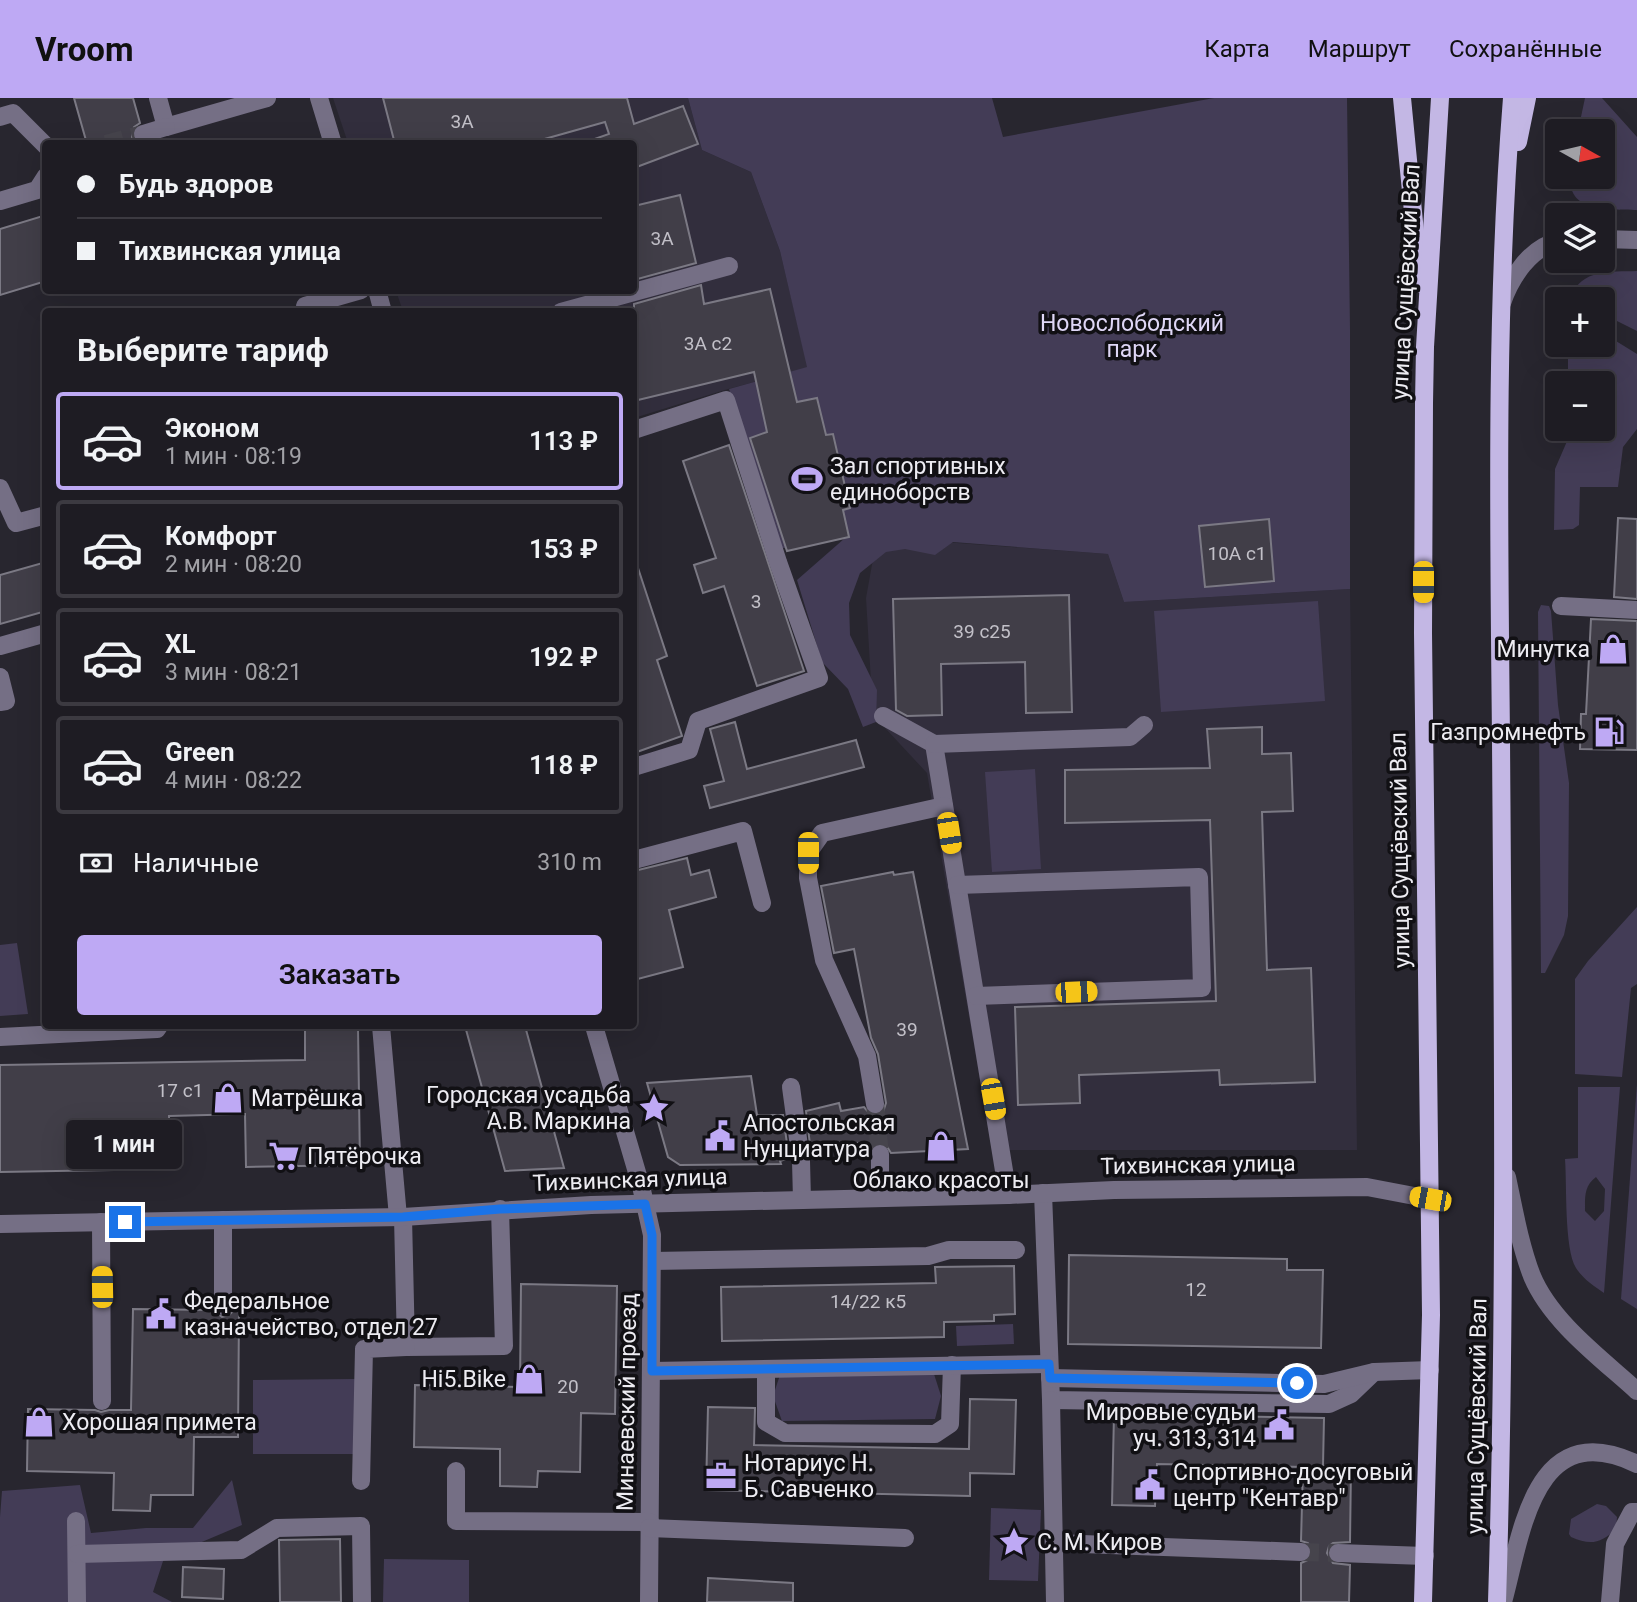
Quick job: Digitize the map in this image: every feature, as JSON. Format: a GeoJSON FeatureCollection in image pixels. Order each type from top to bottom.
{"type":"FeatureCollection","features":[{"type":"Feature","properties":{"kind":"main road"},"geometry":{"type":"LineString","coordinates":[[1402,98],[1425,347]]}},
{"type":"Feature","properties":{"kind":"main road","name":"улица Сущёвский Вал"},"geometry":{"type":"LineString","coordinates":[[1423,1602],[1430,1370],[1423,633],[1425,347],[1440,98]]}},
{"type":"Feature","properties":{"kind":"main road","name":"улица Сущёвский Вал"},"geometry":{"type":"LineString","coordinates":[[1497,1602],[1503,1310],[1498,508],[1500,317],[1512,98]]}},
{"type":"Feature","properties":{"kind":"main road"},"geometry":{"type":"LineString","coordinates":[[1503,239],[1527,98]]}},
{"type":"Feature","properties":{"kind":"street"},"geometry":{"type":"LineString","coordinates":[[158,98],[166,127]]}},
{"type":"Feature","properties":{"kind":"street"},"geometry":{"type":"LineString","coordinates":[[143,134],[267,98]]}},
{"type":"Feature","properties":{"kind":"street"},"geometry":{"type":"LineString","coordinates":[[319,98],[332,140]]}},
{"type":"Feature","properties":{"kind":"street"},"geometry":{"type":"LineString","coordinates":[[4,113],[42,143]]}},
{"type":"Feature","properties":{"kind":"street"},"geometry":{"type":"LineString","coordinates":[[0,201],[37,190],[42,182]]}},
{"type":"Feature","properties":{"kind":"street"},"geometry":{"type":"LineString","coordinates":[[1615,239],[1637,240]]}},
{"type":"Feature","properties":{"kind":"street"},"geometry":{"type":"LineString","coordinates":[[1500,317],[1505,295],[1516,273],[1545,244]]}},
{"type":"Feature","properties":{"kind":"street"},"geometry":{"type":"LineString","coordinates":[[637,291],[729,266]]}},
{"type":"Feature","properties":{"kind":"street"},"geometry":{"type":"LineString","coordinates":[[305,306],[347,294]]}},
{"type":"Feature","properties":{"kind":"street"},"geometry":{"type":"LineString","coordinates":[[576,308],[627,294]]}},
{"type":"Feature","properties":{"kind":"street"},"geometry":{"type":"LineString","coordinates":[[637,429],[726,400],[819,678],[698,720],[689,750],[637,766]]}},
{"type":"Feature","properties":{"kind":"street"},"geometry":{"type":"LineString","coordinates":[[0,488],[16,523],[42,516]]}},
{"type":"Feature","properties":{"kind":"street"},"geometry":{"type":"LineString","coordinates":[[1562,606],[1637,610]]}},
{"type":"Feature","properties":{"kind":"street"},"geometry":{"type":"LineString","coordinates":[[0,646],[42,634]]}},
{"type":"Feature","properties":{"kind":"street"},"geometry":{"type":"LineString","coordinates":[[0,677],[6,701],[0,702]]}},
{"type":"Feature","properties":{"kind":"street"},"geometry":{"type":"LineString","coordinates":[[883,716],[934,744],[1130,737],[1144,725]]}},
{"type":"Feature","properties":{"kind":"street"},"geometry":{"type":"LineString","coordinates":[[934,744],[1008,1195]]}},
{"type":"Feature","properties":{"kind":"street"},"geometry":{"type":"LineString","coordinates":[[876,1104],[867,1056],[824,960],[808,878],[808,853],[822,833],[944,806]]}},
{"type":"Feature","properties":{"kind":"street"},"geometry":{"type":"LineString","coordinates":[[637,859],[743,831],[762,903]]}},
{"type":"Feature","properties":{"kind":"street"},"geometry":{"type":"LineString","coordinates":[[957,885],[1199,877],[1202,988],[976,996]]}},
{"type":"Feature","properties":{"kind":"street"},"geometry":{"type":"LineString","coordinates":[[0,1037],[93,1029]]}},
{"type":"Feature","properties":{"kind":"street"},"geometry":{"type":"LineString","coordinates":[[381,1029],[400,1217],[406,1347]]}},
{"type":"Feature","properties":{"kind":"street","name":"Минаевский проезд"},"geometry":{"type":"LineString","coordinates":[[595,1029],[652,1235],[649,1602]]}},
{"type":"Feature","properties":{"kind":"street"},"geometry":{"type":"LineString","coordinates":[[791,1087],[801,1161],[802,1200]]}},
{"type":"Feature","properties":{"kind":"street"},"geometry":{"type":"LineString","coordinates":[[876,1198],[880,1154]]}},
{"type":"Feature","properties":{"kind":"street"},"geometry":{"type":"LineString","coordinates":[[1503,1157],[1520,1237],[1533,1278],[1551,1307],[1582,1342],[1637,1391]]}},
{"type":"Feature","properties":{"kind":"street","name":"Тихвинская улица"},"geometry":{"type":"LineString","coordinates":[[0,1224],[400,1217],[500,1209],[645,1204],[1367,1187],[1430,1199]]}},
{"type":"Feature","properties":{"kind":"street"},"geometry":{"type":"LineString","coordinates":[[1043,1193],[1055,1602]]}},
{"type":"Feature","properties":{"kind":"street"},"geometry":{"type":"LineString","coordinates":[[361,1481],[364,1349],[504,1346],[500,1209]]}},
{"type":"Feature","properties":{"kind":"street"},"geometry":{"type":"LineString","coordinates":[[223,1220],[223,1306]]}},
{"type":"Feature","properties":{"kind":"street"},"geometry":{"type":"LineString","coordinates":[[101,1222],[102,1401]]}},
{"type":"Feature","properties":{"kind":"street"},"geometry":{"type":"LineString","coordinates":[[653,1261],[928,1256],[949,1250],[1016,1250]]}},
{"type":"Feature","properties":{"kind":"street"},"geometry":{"type":"LineString","coordinates":[[766,1369],[766,1422],[785,1433],[935,1434],[950,1424],[952,1365]]}},
{"type":"Feature","properties":{"kind":"street"},"geometry":{"type":"LineString","coordinates":[[652,1371],[952,1365],[1324,1384],[1374,1372],[1430,1370]]}},
{"type":"Feature","properties":{"kind":"street"},"geometry":{"type":"LineString","coordinates":[[1051,1400],[1328,1404],[1350,1394],[1374,1372]]}},
{"type":"Feature","properties":{"kind":"street"},"geometry":{"type":"LineString","coordinates":[[1503,1602],[1537,1487],[1555,1465],[1577,1453],[1603,1452],[1637,1464]]}},
{"type":"Feature","properties":{"kind":"street"},"geometry":{"type":"LineString","coordinates":[[456,1471],[456,1521],[650,1525],[905,1538]]}},
{"type":"Feature","properties":{"kind":"street"},"geometry":{"type":"LineString","coordinates":[[1610,1602],[1615,1544],[1632,1512],[1637,1513]]}},
{"type":"Feature","properties":{"kind":"street"},"geometry":{"type":"LineString","coordinates":[[76,1521],[77,1602]]}},
{"type":"Feature","properties":{"kind":"street"},"geometry":{"type":"LineString","coordinates":[[76,1554],[241,1550],[277,1528],[361,1526],[362,1602]]}},
{"type":"Feature","properties":{"kind":"street"},"geometry":{"type":"LineString","coordinates":[[1055,1543],[1301,1552]]}},
{"type":"Feature","properties":{"kind":"street"},"geometry":{"type":"LineString","coordinates":[[1338,1553],[1424,1556]]}},
{"type":"Feature","properties":{"kind":"shaded area"},"geometry":{"type":"Polygon","coordinates":[[[333,98],[688,98],[702,150],[751,172],[780,251],[808,368],[637,417],[637,308],[402,308],[397,294],[637,294],[637,140],[347,140],[333,98]]]}},
{"type":"Feature","properties":{"kind":"shaded area"},"geometry":{"type":"Polygon","coordinates":[[[877,537],[1108,554],[1124,602],[1350,589],[1357,1150],[992,1150],[927,773],[873,715],[866,598],[877,537]]]}},
{"type":"Feature","properties":{"kind":"green space","name":"Новослободский парк"},"geometry":{"type":"Polygon","coordinates":[[[688,98],[992,98],[1003,137],[1214,98],[1347,98],[1350,589],[1124,602],[1108,554],[953,542],[935,555],[905,549],[886,552],[860,573],[849,603],[850,635],[877,690],[876,722],[863,727],[848,689],[822,662],[797,580],[845,538],[794,550],[779,547],[729,389],[807,367],[780,251],[751,172],[702,150],[688,98]]]}},
{"type":"Feature","properties":{"kind":"green space"},"geometry":{"type":"Polygon","coordinates":[[[1585,98],[1602,98],[1637,137],[1637,210],[1615,209],[1615,203],[1584,203],[1576,198],[1571,189],[1615,189],[1615,119],[1581,119],[1585,98]]]}},
{"type":"Feature","properties":{"kind":"green space"},"geometry":{"type":"Polygon","coordinates":[[[1637,271],[1637,331],[1615,320],[1615,287],[1576,287],[1589,277],[1637,271]]]}},
{"type":"Feature","properties":{"kind":"green space"},"geometry":{"type":"Polygon","coordinates":[[[1615,340],[1637,354],[1637,429],[1623,447],[1618,487],[1580,487],[1579,525],[1573,529],[1554,530],[1555,469],[1567,441],[1615,441],[1615,371],[1568,371],[1568,357],[1615,357],[1615,340]]]}},
{"type":"Feature","properties":{"kind":"green space"},"geometry":{"type":"Polygon","coordinates":[[[1318,601],[1325,701],[1161,712],[1154,611],[1318,601]]]}},
{"type":"Feature","properties":{"kind":"green space"},"geometry":{"type":"Polygon","coordinates":[[[1541,605],[1549,606],[1551,611],[1558,705],[1569,783],[1568,916],[1564,935],[1545,973],[1541,973],[1538,612],[1541,605]]]}},
{"type":"Feature","properties":{"kind":"green space"},"geometry":{"type":"Polygon","coordinates":[[[1035,769],[1041,869],[992,872],[985,772],[1035,769]]]}},
{"type":"Feature","properties":{"kind":"green space"},"geometry":{"type":"Polygon","coordinates":[[[1637,907],[1637,984],[1631,988],[1622,1077],[1575,1074],[1575,979],[1637,907]]]}},
{"type":"Feature","properties":{"kind":"green space"},"geometry":{"type":"Polygon","coordinates":[[[17,943],[28,1014],[0,1016],[0,945],[17,943]]]}},
{"type":"Feature","properties":{"kind":"green space"},"geometry":{"type":"Polygon","coordinates":[[[1637,1084],[1637,1309],[1621,1299],[1637,1084]]]}},
{"type":"Feature","properties":{"kind":"green space"},"geometry":{"type":"Polygon","coordinates":[[[1578,1087],[1620,1087],[1604,1293],[1579,1272],[1572,1259],[1565,1159],[1578,1158],[1578,1087]],[[1596,1177],[1587,1188],[1585,1211],[1595,1221],[1604,1211],[1605,1189],[1596,1177]]]}},
{"type":"Feature","properties":{"kind":"green space"},"geometry":{"type":"Polygon","coordinates":[[[1013,1324],[1014,1344],[957,1346],[956,1326],[1013,1324]]]}},
{"type":"Feature","properties":{"kind":"green space"},"geometry":{"type":"Polygon","coordinates":[[[934,1374],[941,1396],[935,1419],[782,1421],[773,1396],[780,1375],[934,1374]]]}},
{"type":"Feature","properties":{"kind":"green space"},"geometry":{"type":"Polygon","coordinates":[[[355,1379],[355,1454],[253,1454],[253,1380],[355,1379]]]}},
{"type":"Feature","properties":{"kind":"green space"},"geometry":{"type":"Polygon","coordinates":[[[232,1480],[242,1525],[164,1558],[153,1592],[172,1602],[0,1602],[2,1491],[80,1485],[91,1533],[146,1528],[193,1528],[232,1480]]]}},
{"type":"Feature","properties":{"kind":"green space"},"geometry":{"type":"Polygon","coordinates":[[[1597,1504],[1606,1506],[1617,1517],[1616,1529],[1595,1542],[1584,1542],[1571,1537],[1571,1519],[1597,1504]]]}},
{"type":"Feature","properties":{"kind":"green space"},"geometry":{"type":"Polygon","coordinates":[[[991,1508],[1041,1510],[1038,1581],[989,1580],[991,1508]]]}},
{"type":"Feature","properties":{"kind":"green space"},"geometry":{"type":"Polygon","coordinates":[[[384,1559],[469,1560],[469,1602],[383,1602],[384,1559]]]}},
{"type":"Feature","properties":{"kind":"building"},"geometry":{"type":"Polygon","coordinates":[[[74,98],[133,98],[140,123],[134,127],[132,137],[134,140],[86,140],[74,98]]]}},
{"type":"Feature","properties":{"kind":"building"},"geometry":{"type":"Polygon","coordinates":[[[383,98],[627,98],[634,124],[683,106],[698,144],[637,167],[637,140],[592,140],[609,134],[605,122],[541,140],[394,140],[383,98]]]}},
{"type":"Feature","properties":{"kind":"building"},"geometry":{"type":"Polygon","coordinates":[[[680,195],[696,263],[637,279],[637,205],[680,195]]]}},
{"type":"Feature","properties":{"kind":"building"},"geometry":{"type":"Polygon","coordinates":[[[42,216],[42,282],[0,295],[0,229],[42,216]]]}},
{"type":"Feature","properties":{"kind":"building"},"geometry":{"type":"Polygon","coordinates":[[[701,285],[704,304],[770,289],[797,402],[817,398],[826,435],[833,434],[850,508],[843,510],[849,537],[787,551],[750,438],[767,432],[754,372],[637,400],[637,308],[634,308],[634,304],[701,285]]]}},
{"type":"Feature","properties":{"kind":"building"},"geometry":{"type":"Polygon","coordinates":[[[729,445],[804,671],[757,686],[724,586],[703,593],[694,565],[716,558],[683,461],[729,445]]]}},
{"type":"Feature","properties":{"kind":"building"},"geometry":{"type":"Polygon","coordinates":[[[1618,518],[1637,519],[1637,599],[1614,597],[1618,518]]]}},
{"type":"Feature","properties":{"kind":"building"},"geometry":{"type":"Polygon","coordinates":[[[1269,519],[1274,581],[1205,587],[1199,526],[1269,519]]]}},
{"type":"Feature","properties":{"kind":"building"},"geometry":{"type":"Polygon","coordinates":[[[42,563],[42,612],[0,624],[0,575],[42,563]]]}},
{"type":"Feature","properties":{"kind":"building"},"geometry":{"type":"Polygon","coordinates":[[[637,568],[667,656],[657,660],[682,736],[637,752],[637,568]]]}},
{"type":"Feature","properties":{"kind":"building"},"geometry":{"type":"Polygon","coordinates":[[[1069,595],[1072,712],[1026,713],[1025,662],[941,664],[942,715],[907,716],[896,710],[893,599],[1069,595]]]}},
{"type":"Feature","properties":{"kind":"building"},"geometry":{"type":"Polygon","coordinates":[[[1591,619],[1637,621],[1637,750],[1580,749],[1581,714],[1586,714],[1591,619]]]}},
{"type":"Feature","properties":{"kind":"building"},"geometry":{"type":"Polygon","coordinates":[[[735,722],[747,769],[856,740],[864,767],[710,808],[704,786],[724,781],[710,729],[735,722]]]}},
{"type":"Feature","properties":{"kind":"building"},"geometry":{"type":"Polygon","coordinates":[[[1262,727],[1262,754],[1291,753],[1293,811],[1262,812],[1267,970],[1311,968],[1315,1082],[1220,1085],[1219,1070],[1079,1075],[1080,1103],[1018,1105],[1015,1007],[1216,1001],[1210,820],[1065,823],[1065,770],[1210,768],[1207,729],[1262,727]]]}},
{"type":"Feature","properties":{"kind":"building"},"geometry":{"type":"Polygon","coordinates":[[[687,858],[691,875],[709,870],[716,897],[669,910],[683,967],[637,979],[637,870],[687,858]]]}},
{"type":"Feature","properties":{"kind":"building"},"geometry":{"type":"Polygon","coordinates":[[[893,872],[894,875],[913,872],[968,1149],[891,1153],[886,1145],[879,1143],[871,1148],[869,1155],[859,1155],[857,1143],[811,1153],[806,1111],[839,1103],[841,1111],[864,1107],[870,1114],[876,1115],[883,1112],[886,1103],[878,1054],[871,1038],[854,949],[834,953],[821,886],[893,872]]]}},
{"type":"Feature","properties":{"kind":"building"},"geometry":{"type":"Polygon","coordinates":[[[305,1029],[358,1029],[360,1165],[246,1167],[245,1114],[169,1116],[170,1169],[0,1172],[0,1065],[305,1060],[305,1029]]]}},
{"type":"Feature","properties":{"kind":"building"},"geometry":{"type":"Polygon","coordinates":[[[466,1029],[526,1029],[564,1168],[505,1171],[466,1029]]]}},
{"type":"Feature","properties":{"kind":"building","name":"Апостольская Нунциатура"},"geometry":{"type":"Polygon","coordinates":[[[751,1076],[757,1115],[783,1115],[789,1158],[780,1161],[781,1164],[680,1165],[668,1157],[647,1083],[751,1076]]]}},
{"type":"Feature","properties":{"kind":"building"},"geometry":{"type":"Polygon","coordinates":[[[1069,1255],[1287,1259],[1287,1270],[1323,1270],[1321,1348],[1068,1344],[1069,1255]]]}},
{"type":"Feature","properties":{"kind":"building"},"geometry":{"type":"Polygon","coordinates":[[[1014,1266],[1015,1314],[994,1315],[994,1321],[944,1322],[944,1337],[722,1341],[721,1287],[936,1283],[935,1267],[1014,1266]]]}},
{"type":"Feature","properties":{"kind":"building"},"geometry":{"type":"Polygon","coordinates":[[[521,1284],[617,1286],[615,1414],[581,1413],[580,1472],[538,1471],[537,1487],[500,1486],[500,1449],[414,1447],[415,1385],[520,1387],[521,1284]]]}},
{"type":"Feature","properties":{"kind":"building"},"geometry":{"type":"Polygon","coordinates":[[[133,1309],[213,1310],[222,1317],[239,1311],[238,1437],[194,1437],[193,1495],[151,1495],[150,1511],[113,1510],[114,1473],[27,1471],[28,1409],[101,1412],[131,1410],[133,1309]]]}},
{"type":"Feature","properties":{"kind":"building"},"geometry":{"type":"Polygon","coordinates":[[[970,1399],[1016,1400],[1014,1474],[970,1473],[970,1496],[706,1490],[708,1407],[755,1408],[754,1445],[969,1449],[970,1399]]]}},
{"type":"Feature","properties":{"kind":"building"},"geometry":{"type":"Polygon","coordinates":[[[1114,1414],[1324,1418],[1323,1466],[1351,1466],[1350,1542],[1333,1543],[1327,1553],[1333,1563],[1350,1565],[1349,1602],[1301,1602],[1301,1563],[1310,1559],[1312,1552],[1308,1543],[1301,1541],[1303,1467],[1157,1464],[1155,1506],[1112,1505],[1114,1414]]]}},
{"type":"Feature","properties":{"kind":"building"},"geometry":{"type":"Polygon","coordinates":[[[340,1539],[341,1602],[280,1602],[279,1540],[340,1539]]]}},
{"type":"Feature","properties":{"kind":"building"},"geometry":{"type":"Polygon","coordinates":[[[183,1567],[224,1569],[223,1599],[182,1597],[183,1567]]]}},
{"type":"Feature","properties":{"kind":"building"},"geometry":{"type":"Polygon","coordinates":[[[708,1578],[793,1583],[793,1602],[707,1602],[708,1578]]]}},
{"type":"Feature","properties":{"kind":"tunnel"},"geometry":{"type":"LineString","coordinates":[[121,140],[143,134]]}},
{"type":"Feature","properties":{"kind":"tunnel"},"geometry":{"type":"LineString","coordinates":[[875,1104],[880,1154]]}},
{"type":"Feature","properties":{"kind":"tunnel"},"geometry":{"type":"LineString","coordinates":[[1301,1552],[1338,1553]]}},
{"type":"Feature","properties":{"kind":"place","name":"Зал спортивных единоборств"},"geometry":{"type":"Point","coordinates":[807,479]}},
{"type":"Feature","properties":{"kind":"place","name":"Минутка"},"geometry":{"type":"Point","coordinates":[1613,649]}},
{"type":"Feature","properties":{"kind":"place","name":"Газпромнефть"},"geometry":{"type":"Point","coordinates":[1609,732]}},
{"type":"Feature","properties":{"kind":"place","name":"Матрёшка"},"geometry":{"type":"Point","coordinates":[228,1098]}},
{"type":"Feature","properties":{"kind":"place","name":"Городская усадьба А.В. Маркина"},"geometry":{"type":"Point","coordinates":[654,1108]}},
{"type":"Feature","properties":{"kind":"place","name":"Апостольская Нунциатура"},"geometry":{"type":"Point","coordinates":[720,1136]}},
{"type":"Feature","properties":{"kind":"place","name":"Облако красоты"},"geometry":{"type":"Point","coordinates":[941,1146]}},
{"type":"Feature","properties":{"kind":"place","name":"Пятёрочка"},"geometry":{"type":"Point","coordinates":[284,1156]}},
{"type":"Feature","properties":{"kind":"place","name":"Федеральное казначейство, отдел 27"},"geometry":{"type":"Point","coordinates":[161,1314]}},
{"type":"Feature","properties":{"kind":"place","name":"Hi5.Bike"},"geometry":{"type":"Point","coordinates":[529,1379]}},
{"type":"Feature","properties":{"kind":"place","name":"Хорошая примета"},"geometry":{"type":"Point","coordinates":[39,1422]}},
{"type":"Feature","properties":{"kind":"place","name":"Мировые судьи уч. 313, 314"},"geometry":{"type":"Point","coordinates":[1279,1425]}},
{"type":"Feature","properties":{"kind":"place","name":"Нотариус Н. Б. Савченко"},"geometry":{"type":"Point","coordinates":[721,1476]}},
{"type":"Feature","properties":{"kind":"place","name":"Спортивно-досуговый центр \"Кентавр\""},"geometry":{"type":"Point","coordinates":[1150,1485]}},
{"type":"Feature","properties":{"kind":"place","name":"С. М. Киров"},"geometry":{"type":"Point","coordinates":[1014,1542]}},
{"type":"Feature","properties":{"kind":"route"},"geometry":{"type":"LineString","coordinates":[[125,1222],[403,1217],[500,1209],[645,1204],[652,1235],[652,1371],[1049,1364],[1050,1378],[1297,1383]]}}]}
